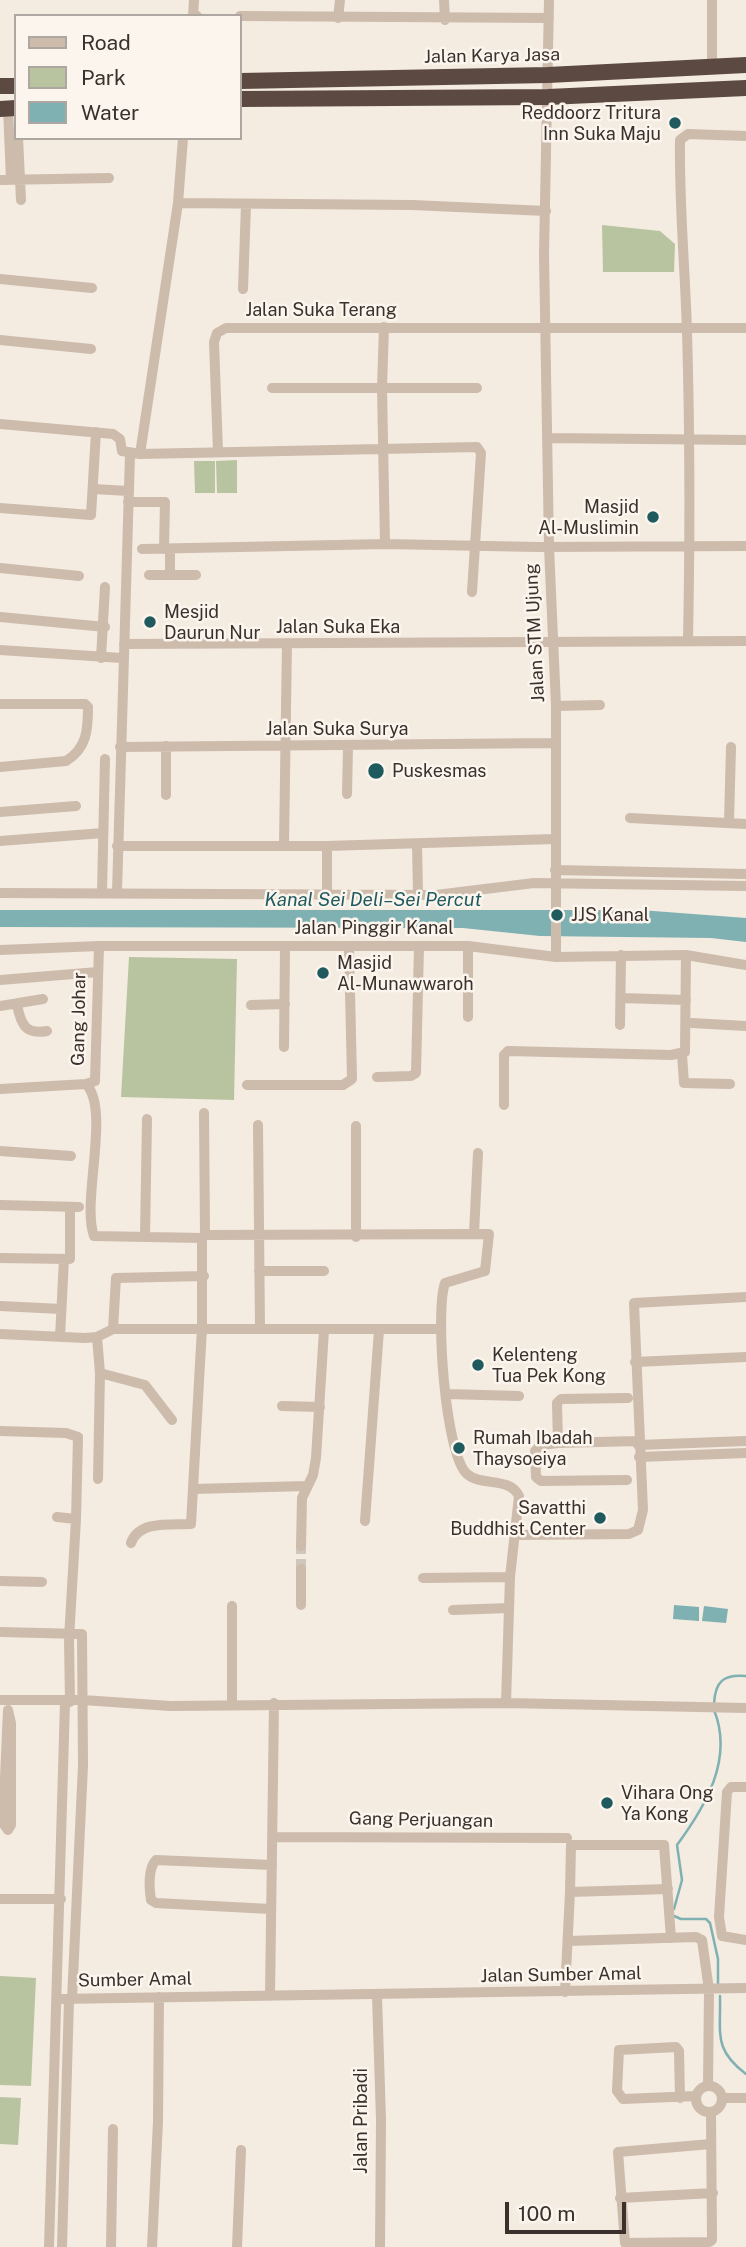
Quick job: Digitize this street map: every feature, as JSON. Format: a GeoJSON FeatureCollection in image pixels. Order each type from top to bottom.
{"type":"FeatureCollection","features":[{"type":"Feature","properties":{"kind":"highway","name":"Jalan Karya Jasa"},"geometry":{"type":"LineString","coordinates":[[242,81],[548,75],[746,65]]}},
{"type":"Feature","properties":{"kind":"highway"},"geometry":{"type":"LineString","coordinates":[[242,99],[548,97],[746,88]]}},
{"type":"Feature","properties":{"kind":"street"},"geometry":{"type":"LineString","coordinates":[[338,18],[340,0]]}},
{"type":"Feature","properties":{"kind":"street"},"geometry":{"type":"LineString","coordinates":[[444,0],[445,20]]}},
{"type":"Feature","properties":{"kind":"street","name":"Jalan STM Ujung"},"geometry":{"type":"LineString","coordinates":[[549,0],[546,330],[549,547],[556,706],[556,953]]}},
{"type":"Feature","properties":{"kind":"street"},"geometry":{"type":"LineString","coordinates":[[712,0],[712,66]]}},
{"type":"Feature","properties":{"kind":"street"},"geometry":{"type":"LineString","coordinates":[[242,16],[445,20],[549,18]]}},
{"type":"Feature","properties":{"kind":"street"},"geometry":{"type":"LineString","coordinates":[[8,111],[10,180],[21,200]]}},
{"type":"Feature","properties":{"kind":"street"},"geometry":{"type":"LineString","coordinates":[[688,641],[689,440],[687,330],[680,232],[681,136],[746,136]]}},
{"type":"Feature","properties":{"kind":"street"},"geometry":{"type":"LineString","coordinates":[[10,180],[18,140]]}},
{"type":"Feature","properties":{"kind":"street"},"geometry":{"type":"LineString","coordinates":[[117,892],[128,497],[178,203],[183,140]]}},
{"type":"Feature","properties":{"kind":"street"},"geometry":{"type":"LineString","coordinates":[[10,180],[109,178]]}},
{"type":"Feature","properties":{"kind":"street"},"geometry":{"type":"LineString","coordinates":[[178,203],[399,205],[546,211]]}},
{"type":"Feature","properties":{"kind":"street"},"geometry":{"type":"LineString","coordinates":[[243,289],[246,205]]}},
{"type":"Feature","properties":{"kind":"street"},"geometry":{"type":"LineString","coordinates":[[0,279],[92,288]]}},
{"type":"Feature","properties":{"kind":"street"},"geometry":{"type":"LineString","coordinates":[[384,327],[382,388],[385,544]]}},
{"type":"Feature","properties":{"kind":"street","name":"Jalan Suka Terang"},"geometry":{"type":"LineString","coordinates":[[218,452],[214,342],[217,332],[226,328],[746,328]]}},
{"type":"Feature","properties":{"kind":"street"},"geometry":{"type":"LineString","coordinates":[[0,340],[91,349]]}},
{"type":"Feature","properties":{"kind":"street"},"geometry":{"type":"LineString","coordinates":[[272,388],[477,388]]}},
{"type":"Feature","properties":{"kind":"street"},"geometry":{"type":"LineString","coordinates":[[0,424],[117,436],[122,451],[135,454],[477,447],[481,453],[472,592]]}},
{"type":"Feature","properties":{"kind":"street"},"geometry":{"type":"LineString","coordinates":[[0,508],[88,517],[91,515],[96,432]]}},
{"type":"Feature","properties":{"kind":"street"},"geometry":{"type":"LineString","coordinates":[[548,438],[746,440]]}},
{"type":"Feature","properties":{"kind":"street"},"geometry":{"type":"LineString","coordinates":[[94,489],[165,502],[170,575]]}},
{"type":"Feature","properties":{"kind":"street"},"geometry":{"type":"LineString","coordinates":[[142,549],[385,544],[477,547],[746,546]]}},
{"type":"Feature","properties":{"kind":"street"},"geometry":{"type":"LineString","coordinates":[[0,568],[79,576]]}},
{"type":"Feature","properties":{"kind":"street"},"geometry":{"type":"LineString","coordinates":[[149,575],[196,575]]}},
{"type":"Feature","properties":{"kind":"street"},"geometry":{"type":"LineString","coordinates":[[101,658],[105,587]]}},
{"type":"Feature","properties":{"kind":"street"},"geometry":{"type":"LineString","coordinates":[[0,617],[104,627]]}},
{"type":"Feature","properties":{"kind":"street","name":"Jalan Suka Eka"},"geometry":{"type":"LineString","coordinates":[[124,645],[746,641]]}},
{"type":"Feature","properties":{"kind":"street"},"geometry":{"type":"LineString","coordinates":[[284,844],[287,643]]}},
{"type":"Feature","properties":{"kind":"street"},"geometry":{"type":"LineString","coordinates":[[0,650],[122,658]]}},
{"type":"Feature","properties":{"kind":"street"},"geometry":{"type":"LineString","coordinates":[[0,704],[85,704],[88,707],[88,733],[85,741],[65,761],[0,767]]}},
{"type":"Feature","properties":{"kind":"street"},"geometry":{"type":"LineString","coordinates":[[556,706],[600,705]]}},
{"type":"Feature","properties":{"kind":"street","name":"Jalan Suka Surya"},"geometry":{"type":"LineString","coordinates":[[120,747],[348,747],[554,743]]}},
{"type":"Feature","properties":{"kind":"street"},"geometry":{"type":"LineString","coordinates":[[166,747],[166,795]]}},
{"type":"Feature","properties":{"kind":"street"},"geometry":{"type":"LineString","coordinates":[[347,794],[348,747]]}},
{"type":"Feature","properties":{"kind":"street"},"geometry":{"type":"LineString","coordinates":[[729,822],[731,747]]}},
{"type":"Feature","properties":{"kind":"street"},"geometry":{"type":"LineString","coordinates":[[102,892],[105,759]]}},
{"type":"Feature","properties":{"kind":"street"},"geometry":{"type":"LineString","coordinates":[[0,812],[76,806]]}},
{"type":"Feature","properties":{"kind":"street"},"geometry":{"type":"LineString","coordinates":[[631,818],[746,824]]}},
{"type":"Feature","properties":{"kind":"street"},"geometry":{"type":"LineString","coordinates":[[0,841],[103,833]]}},
{"type":"Feature","properties":{"kind":"street"},"geometry":{"type":"LineString","coordinates":[[117,846],[327,846],[554,839]]}},
{"type":"Feature","properties":{"kind":"street"},"geometry":{"type":"LineString","coordinates":[[417,844],[418,894]]}},
{"type":"Feature","properties":{"kind":"street"},"geometry":{"type":"LineString","coordinates":[[327,846],[327,895]]}},
{"type":"Feature","properties":{"kind":"street"},"geometry":{"type":"LineString","coordinates":[[555,870],[746,874]]}},
{"type":"Feature","properties":{"kind":"street","name":"Jalan Pinggir Kanal"},"geometry":{"type":"LineString","coordinates":[[0,893],[327,895],[418,894],[556,885],[746,886]]}},
{"type":"Feature","properties":{"kind":"street","name":"Jalan Pinggir Kanal"},"geometry":{"type":"LineString","coordinates":[[0,950],[99,946],[468,946],[556,953],[686,955],[746,965]]}},
{"type":"Feature","properties":{"kind":"street","name":"Gang Johar"},"geometry":{"type":"LineString","coordinates":[[0,1089],[86,1084],[95,1080],[99,946]]}},
{"type":"Feature","properties":{"kind":"street"},"geometry":{"type":"LineString","coordinates":[[284,1047],[285,946]]}},
{"type":"Feature","properties":{"kind":"street"},"geometry":{"type":"LineString","coordinates":[[377,1077],[411,1076],[416,1073],[419,946]]}},
{"type":"Feature","properties":{"kind":"street"},"geometry":{"type":"LineString","coordinates":[[468,946],[468,1017]]}},
{"type":"Feature","properties":{"kind":"street"},"geometry":{"type":"LineString","coordinates":[[247,1085],[343,1085],[352,1079],[349,947]]}},
{"type":"Feature","properties":{"kind":"street"},"geometry":{"type":"LineString","coordinates":[[620,1025],[621,955]]}},
{"type":"Feature","properties":{"kind":"street"},"geometry":{"type":"LineString","coordinates":[[686,955],[686,1049],[682,1055],[684,1083],[730,1084]]}},
{"type":"Feature","properties":{"kind":"street"},"geometry":{"type":"LineString","coordinates":[[0,980],[98,972]]}},
{"type":"Feature","properties":{"kind":"street"},"geometry":{"type":"LineString","coordinates":[[621,998],[686,1000]]}},
{"type":"Feature","properties":{"kind":"street"},"geometry":{"type":"LineString","coordinates":[[0,1006],[43,999]]}},
{"type":"Feature","properties":{"kind":"street"},"geometry":{"type":"LineString","coordinates":[[17,1004],[25,1029],[30,1032],[47,1031]]}},
{"type":"Feature","properties":{"kind":"street"},"geometry":{"type":"LineString","coordinates":[[251,1005],[285,1004]]}},
{"type":"Feature","properties":{"kind":"street"},"geometry":{"type":"LineString","coordinates":[[692,1023],[746,1026]]}},
{"type":"Feature","properties":{"kind":"street"},"geometry":{"type":"LineString","coordinates":[[504,1105],[503,1055],[508,1052],[682,1055]]}},
{"type":"Feature","properties":{"kind":"street"},"geometry":{"type":"LineString","coordinates":[[86,1084],[93,1091],[96,1112],[94,1236]]}},
{"type":"Feature","properties":{"kind":"street"},"geometry":{"type":"LineString","coordinates":[[131,1543],[134,1535],[142,1529],[191,1524],[204,1276],[204,1113]]}},
{"type":"Feature","properties":{"kind":"street"},"geometry":{"type":"LineString","coordinates":[[145,1237],[147,1119]]}},
{"type":"Feature","properties":{"kind":"street"},"geometry":{"type":"LineString","coordinates":[[258,1125],[260,1329]]}},
{"type":"Feature","properties":{"kind":"street"},"geometry":{"type":"LineString","coordinates":[[356,1126],[356,1237]]}},
{"type":"Feature","properties":{"kind":"street"},"geometry":{"type":"LineString","coordinates":[[0,1151],[71,1156]]}},
{"type":"Feature","properties":{"kind":"street"},"geometry":{"type":"LineString","coordinates":[[474,1233],[478,1153]]}},
{"type":"Feature","properties":{"kind":"street"},"geometry":{"type":"LineString","coordinates":[[0,1205],[75,1207],[70,1237],[70,1259],[0,1258]]}},
{"type":"Feature","properties":{"kind":"street"},"geometry":{"type":"LineString","coordinates":[[70,1237],[489,1234],[487,1266],[480,1274],[454,1278],[445,1283],[441,1329],[448,1422],[462,1469],[475,1480],[508,1485],[515,1489],[519,1496],[510,1577],[506,1703]]}},
{"type":"Feature","properties":{"kind":"street"},"geometry":{"type":"LineString","coordinates":[[60,1337],[64,1259]]}},
{"type":"Feature","properties":{"kind":"street"},"geometry":{"type":"LineString","coordinates":[[259,1271],[324,1271]]}},
{"type":"Feature","properties":{"kind":"street"},"geometry":{"type":"LineString","coordinates":[[113,1329],[116,1278],[204,1276]]}},
{"type":"Feature","properties":{"kind":"street"},"geometry":{"type":"LineString","coordinates":[[514,1535],[629,1534],[638,1530],[643,1510],[638,1448],[634,1303],[746,1297]]}},
{"type":"Feature","properties":{"kind":"street"},"geometry":{"type":"LineString","coordinates":[[0,1306],[61,1309]]}},
{"type":"Feature","properties":{"kind":"street"},"geometry":{"type":"LineString","coordinates":[[0,1334],[97,1337],[113,1329],[441,1329]]}},
{"type":"Feature","properties":{"kind":"street"},"geometry":{"type":"LineString","coordinates":[[302,1546],[302,1498],[314,1470],[324,1330]]}},
{"type":"Feature","properties":{"kind":"street"},"geometry":{"type":"LineString","coordinates":[[365,1521],[379,1330]]}},
{"type":"Feature","properties":{"kind":"street"},"geometry":{"type":"LineString","coordinates":[[97,1337],[100,1373],[98,1479]]}},
{"type":"Feature","properties":{"kind":"street"},"geometry":{"type":"LineString","coordinates":[[635,1362],[746,1357]]}},
{"type":"Feature","properties":{"kind":"street"},"geometry":{"type":"LineString","coordinates":[[100,1373],[145,1385],[172,1420]]}},
{"type":"Feature","properties":{"kind":"street"},"geometry":{"type":"LineString","coordinates":[[447,1394],[519,1396]]}},
{"type":"Feature","properties":{"kind":"street"},"geometry":{"type":"LineString","coordinates":[[558,1443],[557,1403],[561,1399],[628,1398]]}},
{"type":"Feature","properties":{"kind":"street"},"geometry":{"type":"LineString","coordinates":[[282,1406],[320,1407]]}},
{"type":"Feature","properties":{"kind":"street"},"geometry":{"type":"LineString","coordinates":[[0,1431],[66,1433],[78,1437],[61,1899],[66,1999]]}},
{"type":"Feature","properties":{"kind":"street"},"geometry":{"type":"LineString","coordinates":[[638,1448],[746,1441]]}},
{"type":"Feature","properties":{"kind":"street"},"geometry":{"type":"LineString","coordinates":[[627,1480],[541,1480],[536,1477],[537,1448],[558,1443],[746,1453]]}},
{"type":"Feature","properties":{"kind":"street"},"geometry":{"type":"LineString","coordinates":[[192,1489],[307,1486]]}},
{"type":"Feature","properties":{"kind":"street"},"geometry":{"type":"LineString","coordinates":[[57,1517],[76,1519]]}},
{"type":"Feature","properties":{"kind":"street"},"geometry":{"type":"LineString","coordinates":[[301,1569],[301,1605]]}},
{"type":"Feature","properties":{"kind":"street"},"geometry":{"type":"LineString","coordinates":[[423,1578],[510,1577]]}},
{"type":"Feature","properties":{"kind":"street"},"geometry":{"type":"LineString","coordinates":[[0,1581],[42,1582]]}},
{"type":"Feature","properties":{"kind":"street"},"geometry":{"type":"LineString","coordinates":[[232,1606],[232,1705]]}},
{"type":"Feature","properties":{"kind":"street"},"geometry":{"type":"LineString","coordinates":[[453,1610],[509,1608]]}},
{"type":"Feature","properties":{"kind":"street"},"geometry":{"type":"LineString","coordinates":[[0,1632],[82,1634],[83,1765],[66,1999],[62,2247]]}},
{"type":"Feature","properties":{"kind":"street"},"geometry":{"type":"LineString","coordinates":[[8,1809],[5,1704],[83,1700],[170,1706],[506,1703],[746,1708]]}},
{"type":"Feature","properties":{"kind":"street"},"geometry":{"type":"LineString","coordinates":[[270,1996],[274,1703]]}},
{"type":"Feature","properties":{"kind":"street"},"geometry":{"type":"LineString","coordinates":[[746,1787],[732,1787],[727,1792],[719,1917],[722,1936],[746,1940]]}},
{"type":"Feature","properties":{"kind":"street","name":"Gang Perjuangan"},"geometry":{"type":"LineString","coordinates":[[273,1837],[567,1838]]}},
{"type":"Feature","properties":{"kind":"street"},"geometry":{"type":"LineString","coordinates":[[565,1992],[570,1892],[569,1849],[573,1844],[664,1845],[671,1938]]}},
{"type":"Feature","properties":{"kind":"street"},"geometry":{"type":"LineString","coordinates":[[270,1909],[156,1903],[151,1900],[150,1885],[152,1864],[160,1859],[272,1865]]}},
{"type":"Feature","properties":{"kind":"street"},"geometry":{"type":"LineString","coordinates":[[570,1892],[668,1888]]}},
{"type":"Feature","properties":{"kind":"street"},"geometry":{"type":"LineString","coordinates":[[0,1899],[61,1899]]}},
{"type":"Feature","properties":{"kind":"street"},"geometry":{"type":"LineString","coordinates":[[568,1941],[696,1937],[704,1942],[709,1990],[708,2086]]}},
{"type":"Feature","properties":{"kind":"street","name":"Jalan Sumber Amal"},"geometry":{"type":"LineString","coordinates":[[377,1996],[746,1988]]}},
{"type":"Feature","properties":{"kind":"street","name":"Sumber Amal"},"geometry":{"type":"LineString","coordinates":[[49,2247],[66,1999],[377,1996]]}},
{"type":"Feature","properties":{"kind":"street","name":"Jalan Pribadi"},"geometry":{"type":"LineString","coordinates":[[377,1996],[381,2120],[380,2247]]}},
{"type":"Feature","properties":{"kind":"street"},"geometry":{"type":"LineString","coordinates":[[152,2247],[158,2121],[159,1997]]}},
{"type":"Feature","properties":{"kind":"street"},"geometry":{"type":"LineString","coordinates":[[680,2098],[679,2051],[676,2048],[619,2050],[617,2091],[623,2099],[680,2098],[696,2096]]}},
{"type":"Feature","properties":{"kind":"street"},"geometry":{"type":"LineString","coordinates":[[708,2086],[719,2090],[723,2098],[721,2105],[710,2112],[698,2106],[696,2096],[700,2089],[708,2086]]}},
{"type":"Feature","properties":{"kind":"street"},"geometry":{"type":"LineString","coordinates":[[723,2098],[746,2098]]}},
{"type":"Feature","properties":{"kind":"street"},"geometry":{"type":"LineString","coordinates":[[710,2112],[713,2193],[713,2235],[709,2242],[626,2244],[617,2156],[621,2149],[711,2144]]}},
{"type":"Feature","properties":{"kind":"street"},"geometry":{"type":"LineString","coordinates":[[111,2247],[113,2129]]}},
{"type":"Feature","properties":{"kind":"street"},"geometry":{"type":"LineString","coordinates":[[237,2247],[241,2150]]}},
{"type":"Feature","properties":{"kind":"street"},"geometry":{"type":"LineString","coordinates":[[620,2198],[713,2193]]}},
{"type":"Feature","properties":{"kind":"green space"},"geometry":{"type":"Polygon","coordinates":[[[602,225],[660,231],[675,244],[674,272],[603,272],[602,225]]]}},
{"type":"Feature","properties":{"kind":"green space"},"geometry":{"type":"Polygon","coordinates":[[[237,460],[237,493],[217,493],[216,461],[237,460]]]}},
{"type":"Feature","properties":{"kind":"green space"},"geometry":{"type":"Polygon","coordinates":[[[194,461],[215,461],[215,493],[195,493],[194,461]]]}},
{"type":"Feature","properties":{"kind":"green space"},"geometry":{"type":"Polygon","coordinates":[[[129,957],[237,959],[234,1100],[121,1097],[129,957]]]}},
{"type":"Feature","properties":{"kind":"green space"},"geometry":{"type":"Polygon","coordinates":[[[0,1976],[36,1978],[31,2086],[0,2085],[0,1976]]]}},
{"type":"Feature","properties":{"kind":"green space"},"geometry":{"type":"Polygon","coordinates":[[[0,2097],[21,2098],[18,2145],[0,2144],[0,2097]]]}},
{"type":"Feature","properties":{"kind":"water"},"geometry":{"type":"Polygon","coordinates":[[[0,910],[640,910],[746,918],[746,942],[711,938],[540,936],[463,928],[0,927],[0,910]]]}},
{"type":"Feature","properties":{"kind":"water"},"geometry":{"type":"Polygon","coordinates":[[[674,1605],[699,1607],[699,1621],[673,1619],[674,1605]]]}},
{"type":"Feature","properties":{"kind":"water"},"geometry":{"type":"Polygon","coordinates":[[[704,1606],[728,1609],[726,1623],[702,1621],[704,1606]]]}},
{"type":"Feature","properties":{"kind":"waterway"},"geometry":{"type":"LineString","coordinates":[[714,1704],[716,1690],[722,1681],[732,1676],[746,1676]]}},
{"type":"Feature","properties":{"kind":"waterway"},"geometry":{"type":"LineString","coordinates":[[674,1909],[682,1880],[677,1845],[706,1799],[718,1764],[721,1746],[714,1710]]}},
{"type":"Feature","properties":{"kind":"waterway"},"geometry":{"type":"LineString","coordinates":[[674,1916],[681,1919],[706,1919],[710,1923],[718,1959],[718,1984]]}},
{"type":"Feature","properties":{"kind":"waterway"},"geometry":{"type":"LineString","coordinates":[[720,1996],[721,2040],[728,2057],[746,2074]]}},
{"type":"Feature","properties":{"kind":"tunnel"},"geometry":{"type":"LineString","coordinates":[[301,1546],[301,1569]]}},
{"type":"Feature","properties":{"kind":"place","name":"Reddoorz Tritura Inn Suka Maju"},"geometry":{"type":"Point","coordinates":[675,123]}},
{"type":"Feature","properties":{"kind":"place","name":"Masjid Al-Muslimin"},"geometry":{"type":"Point","coordinates":[653,517]}},
{"type":"Feature","properties":{"kind":"place","name":"Mesjid Daurun Nur"},"geometry":{"type":"Point","coordinates":[150,622]}},
{"type":"Feature","properties":{"kind":"place","name":"Puskesmas"},"geometry":{"type":"Point","coordinates":[376,771]}},
{"type":"Feature","properties":{"kind":"place","name":"JJS Kanal"},"geometry":{"type":"Point","coordinates":[557,915]}},
{"type":"Feature","properties":{"kind":"place","name":"Masjid Al-Munawwaroh"},"geometry":{"type":"Point","coordinates":[323,973]}},
{"type":"Feature","properties":{"kind":"place","name":"Kelenteng Tua Pek Kong"},"geometry":{"type":"Point","coordinates":[478,1365]}},
{"type":"Feature","properties":{"kind":"place","name":"Rumah Ibadah Thaysoeiya"},"geometry":{"type":"Point","coordinates":[459,1448]}},
{"type":"Feature","properties":{"kind":"place","name":"Savatthi Buddhist Center"},"geometry":{"type":"Point","coordinates":[600,1518]}},
{"type":"Feature","properties":{"kind":"place","name":"Vihara Ong Ya Kong"},"geometry":{"type":"Point","coordinates":[607,1803]}},
{"type":"Feature","properties":{"kind":"water label","name":"Kanal Sei Deli–Sei Percut"},"geometry":{"type":"Point","coordinates":[373,900]}}]}
